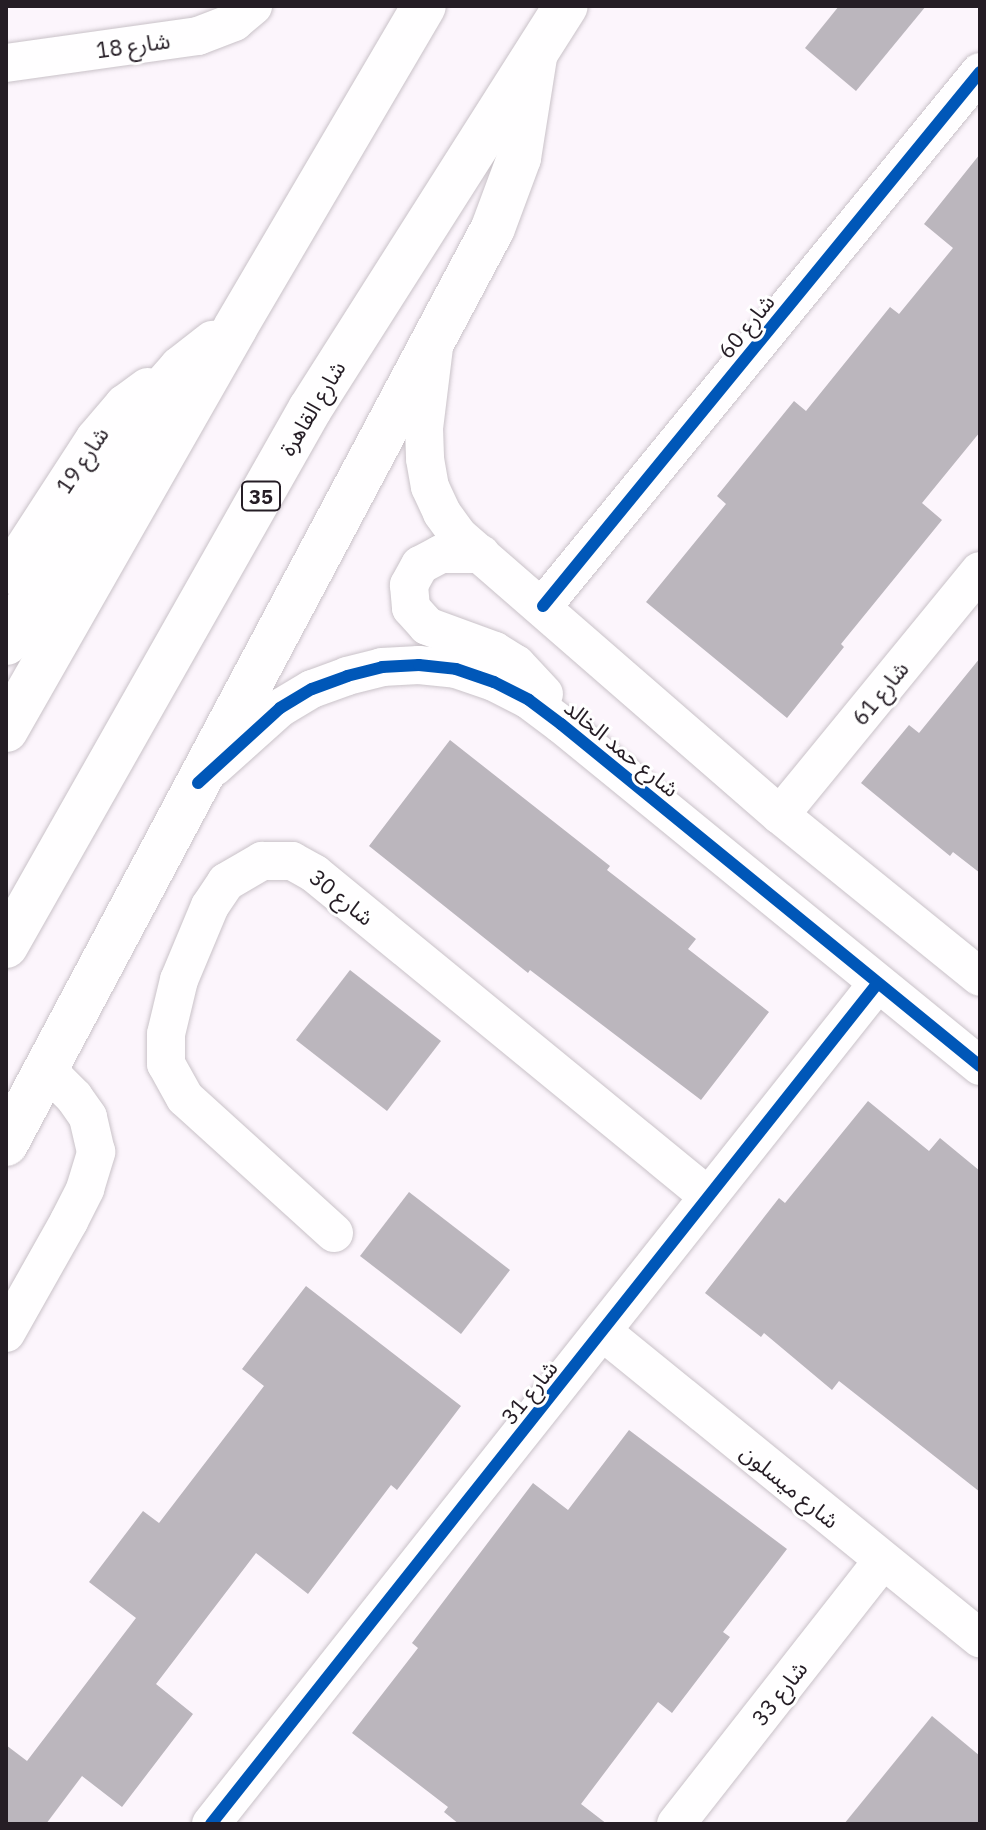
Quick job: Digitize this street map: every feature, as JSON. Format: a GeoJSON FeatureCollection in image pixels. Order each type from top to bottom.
{"type":"FeatureCollection","features":[{"type":"Feature","properties":{"kind":"main road"},"geometry":{"type":"LineString","coordinates":[[6,730],[235,328],[424,6]]}},
{"type":"Feature","properties":{"kind":"main road","name":"شارع القاهرة"},"geometry":{"type":"LineString","coordinates":[[6,946],[310,409],[566,6]]}},
{"type":"Feature","properties":{"kind":"main road"},"geometry":{"type":"LineString","coordinates":[[6,1144],[508,194],[519,158],[535,57]]}},
{"type":"Feature","properties":{"kind":"main road"},"geometry":{"type":"LineString","coordinates":[[6,643],[114,451],[151,399],[181,368],[235,328]]}},
{"type":"Feature","properties":{"kind":"street","name":"شارع 18"},"geometry":{"type":"LineString","coordinates":[[6,63],[198,36],[234,22],[253,6]]}},
{"type":"Feature","properties":{"kind":"street","name":"شارع 60"},"geometry":{"type":"LineString","coordinates":[[543,606],[980,72]]}},
{"type":"Feature","properties":{"kind":"street"},"geometry":{"type":"LineString","coordinates":[[435,336],[424,428],[430,487],[442,513],[459,536],[780,815],[980,977]]}},
{"type":"Feature","properties":{"kind":"street","name":"شارع 19"},"geometry":{"type":"LineString","coordinates":[[6,575],[109,420],[142,390],[181,368]]}},
{"type":"Feature","properties":{"kind":"street"},"geometry":{"type":"LineString","coordinates":[[481,554],[441,554],[420,565],[409,585],[411,608],[427,626],[495,651],[516,664],[549,701],[561,724]]}},
{"type":"Feature","properties":{"kind":"street","name":"شارع 61"},"geometry":{"type":"LineString","coordinates":[[780,815],[980,571]]}},
{"type":"Feature","properties":{"kind":"street","name":"شارع حمد الخالد"},"geometry":{"type":"LineString","coordinates":[[198,783],[280,708],[323,685],[382,667],[419,665],[456,669],[517,694],[561,724],[980,1066]]}},
{"type":"Feature","properties":{"kind":"street","name":"شارع 30"},"geometry":{"type":"LineString","coordinates":[[334,1233],[185,1098],[166,1064],[166,1034],[179,980],[210,906],[226,882],[262,861],[292,861],[315,874],[708,1196]]}},
{"type":"Feature","properties":{"kind":"street","name":"شارع 31"},"geometry":{"type":"LineString","coordinates":[[211,1824],[877,984]]}},
{"type":"Feature","properties":{"kind":"street"},"geometry":{"type":"LineString","coordinates":[[6,1333],[85,1189],[96,1152],[88,1117],[74,1097],[46,1069]]}},
{"type":"Feature","properties":{"kind":"street","name":"شارع ميسلون"},"geometry":{"type":"LineString","coordinates":[[603,1332],[980,1638]]}},
{"type":"Feature","properties":{"kind":"street","name":"شارع 33"},"geometry":{"type":"LineString","coordinates":[[676,1824],[882,1561]]}},
{"type":"Feature","properties":{"kind":"building"},"geometry":{"type":"Polygon","coordinates":[[[839,6],[926,6],[856,91],[805,48],[839,6]]]}},
{"type":"Feature","properties":{"kind":"building"},"geometry":{"type":"Polygon","coordinates":[[[980,154],[980,432],[922,503],[942,520],[841,644],[844,647],[787,718],[646,602],[726,504],[717,496],[794,401],[806,411],[890,307],[899,314],[953,248],[924,224],[980,154]]]}},
{"type":"Feature","properties":{"kind":"building"},"geometry":{"type":"Polygon","coordinates":[[[980,658],[980,873],[953,852],[950,856],[861,783],[909,725],[919,733],[980,658]]]}},
{"type":"Feature","properties":{"kind":"building"},"geometry":{"type":"Polygon","coordinates":[[[450,740],[610,866],[607,870],[696,939],[688,949],[769,1012],[701,1100],[530,970],[528,973],[369,846],[450,740]]]}},
{"type":"Feature","properties":{"kind":"building"},"geometry":{"type":"Polygon","coordinates":[[[350,970],[441,1041],[387,1111],[296,1040],[350,970]]]}},
{"type":"Feature","properties":{"kind":"building"},"geometry":{"type":"Polygon","coordinates":[[[868,1101],[929,1151],[940,1138],[980,1171],[980,1492],[839,1381],[832,1390],[764,1333],[761,1337],[705,1293],[779,1198],[785,1203],[868,1101]]]}},
{"type":"Feature","properties":{"kind":"building"},"geometry":{"type":"Polygon","coordinates":[[[409,1192],[510,1270],[461,1334],[360,1256],[409,1192]]]}},
{"type":"Feature","properties":{"kind":"building"},"geometry":{"type":"Polygon","coordinates":[[[306,1286],[461,1406],[397,1490],[391,1485],[308,1594],[256,1553],[156,1684],[193,1714],[122,1807],[82,1776],[46,1824],[6,1824],[6,1745],[27,1761],[136,1618],[89,1582],[143,1511],[159,1523],[264,1386],[242,1369],[306,1286]]]}},
{"type":"Feature","properties":{"kind":"building"},"geometry":{"type":"Polygon","coordinates":[[[629,1430],[787,1549],[723,1632],[730,1637],[672,1713],[658,1702],[581,1804],[607,1824],[459,1824],[444,1812],[448,1807],[352,1733],[418,1648],[412,1643],[533,1483],[568,1510],[629,1430]]]}},
{"type":"Feature","properties":{"kind":"building"},"geometry":{"type":"Polygon","coordinates":[[[932,1716],[980,1756],[980,1824],[844,1824],[932,1716]]]}},
{"type":"Feature","properties":{"kind":"cycle path"},"geometry":{"type":"LineString","coordinates":[[543,606],[980,72]]}},
{"type":"Feature","properties":{"kind":"cycle path"},"geometry":{"type":"LineString","coordinates":[[198,783],[280,708],[312,689],[347,676],[382,667],[419,665],[456,669],[494,682],[529,700],[561,724],[980,1066]]}},
{"type":"Feature","properties":{"kind":"cycle path"},"geometry":{"type":"LineString","coordinates":[[211,1824],[877,984]]}}]}
